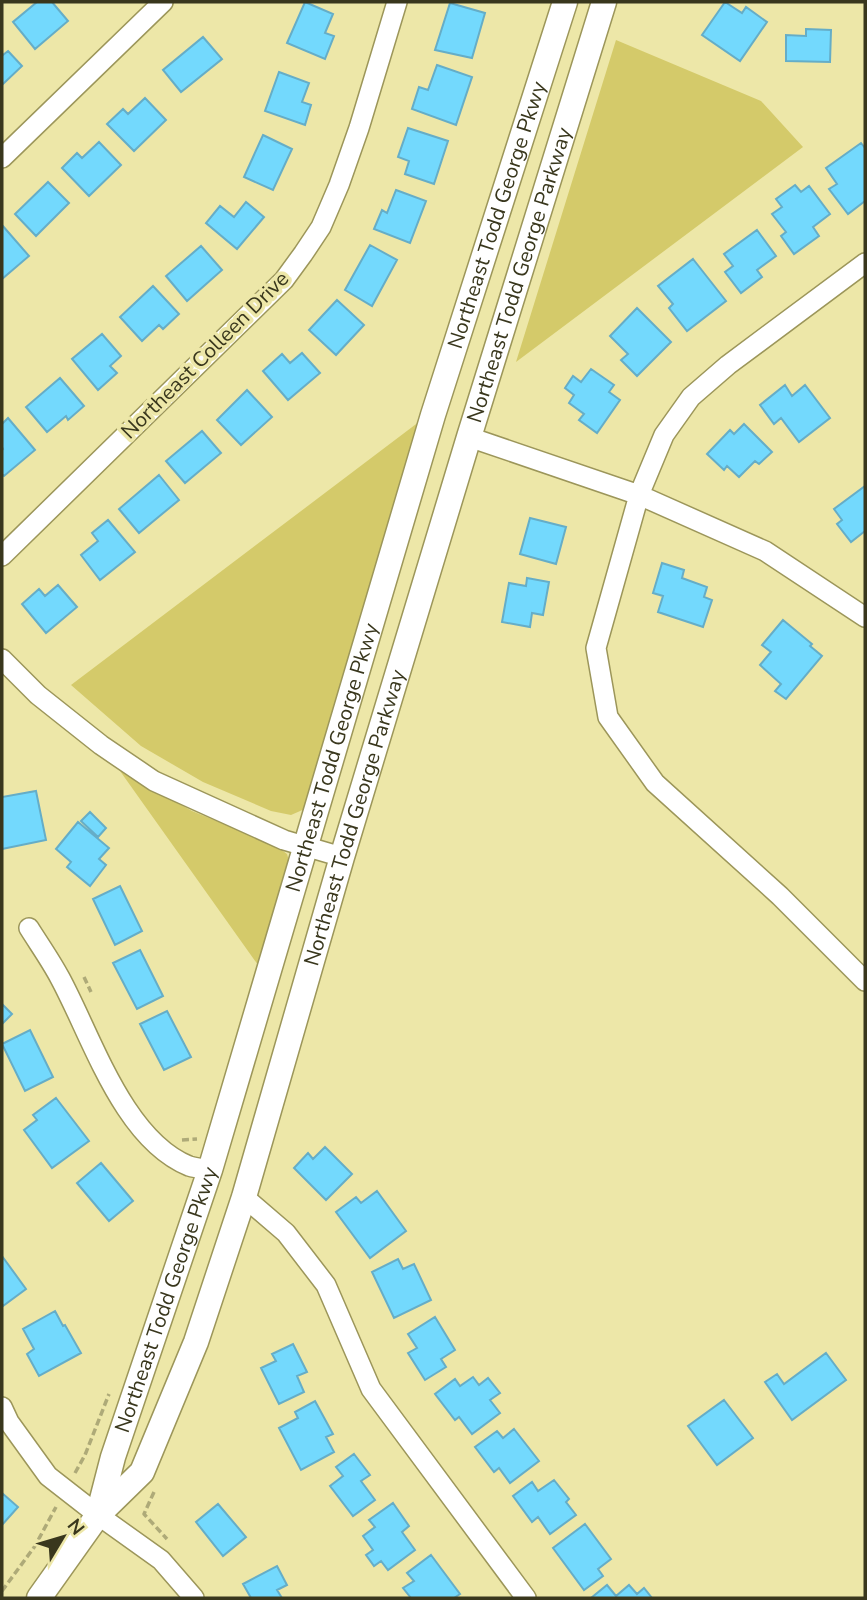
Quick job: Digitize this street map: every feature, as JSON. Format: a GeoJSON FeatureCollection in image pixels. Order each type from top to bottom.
{"type":"FeatureCollection","features":[{"type":"Feature","properties":{"kind":"main road","name":"Northeast Todd George Pkwy"},"geometry":{"type":"LineString","coordinates":[[98,1515],[200,1168],[305,847],[433,415],[565,2]]}},
{"type":"Feature","properties":{"kind":"main road","name":"Northeast Todd George Parkway"},"geometry":{"type":"LineString","coordinates":[[39,1598],[98,1515],[142,1472],[196,1342],[244,1197],[342,857],[604,2]]}},
{"type":"Feature","properties":{"kind":"street"},"geometry":{"type":"LineString","coordinates":[[2,158],[163,2]]}},
{"type":"Feature","properties":{"kind":"street","name":"Northeast Colleen Drive"},"geometry":{"type":"LineString","coordinates":[[2,556],[284,280],[303,254],[321,227],[339,185],[397,2]]}},
{"type":"Feature","properties":{"kind":"street"},"geometry":{"type":"LineString","coordinates":[[865,263],[728,365],[691,397],[664,435],[639,495],[596,648],[608,717],[655,783],[780,896],[865,981]]}},
{"type":"Feature","properties":{"kind":"street"},"geometry":{"type":"LineString","coordinates":[[469,437],[639,495],[765,551],[864,615]]}},
{"type":"Feature","properties":{"kind":"street"},"geometry":{"type":"LineString","coordinates":[[2,659],[38,695],[101,745],[154,781],[284,840],[342,857]]}},
{"type":"Feature","properties":{"kind":"street"},"geometry":{"type":"LineString","coordinates":[[29,928],[60,976],[128,1113],[166,1152],[200,1168]]}},
{"type":"Feature","properties":{"kind":"street"},"geometry":{"type":"LineString","coordinates":[[244,1197],[286,1233],[327,1285],[371,1389],[526,1598]]}},
{"type":"Feature","properties":{"kind":"street"},"geometry":{"type":"LineString","coordinates":[[2,1407],[9,1422],[48,1476],[161,1560],[194,1598]]}},
{"type":"Feature","properties":{"kind":"path"},"geometry":{"type":"LineString","coordinates":[[80,970],[94,999]]}},
{"type":"Feature","properties":{"kind":"path"},"geometry":{"type":"LineString","coordinates":[[181,1140],[197,1139],[200,1168]]}},
{"type":"Feature","properties":{"kind":"path"},"geometry":{"type":"LineString","coordinates":[[2,1591],[34,1546],[85,1455],[113,1383]]}},
{"type":"Feature","properties":{"kind":"path"},"geometry":{"type":"LineString","coordinates":[[155,1492],[144,1514],[172,1544]]}},
{"type":"Feature","properties":{"kind":"shaded area"},"geometry":{"type":"Polygon","coordinates":[[[616,40],[761,101],[803,147],[516,362],[616,40]]]}},
{"type":"Feature","properties":{"kind":"shaded area"},"geometry":{"type":"Polygon","coordinates":[[[432,412],[307,808],[291,815],[271,811],[203,782],[141,746],[71,685],[432,412]]]}},
{"type":"Feature","properties":{"kind":"shaded area"},"geometry":{"type":"Polygon","coordinates":[[[120,771],[192,811],[275,845],[287,854],[292,871],[263,972],[120,771]]]}},
{"type":"Feature","properties":{"kind":"building"},"geometry":{"type":"Polygon","coordinates":[[[37,2],[52,2],[68,21],[35,49],[13,22],[37,2]]]}},
{"type":"Feature","properties":{"kind":"building"},"geometry":{"type":"Polygon","coordinates":[[[305,2],[333,14],[325,33],[334,36],[325,59],[287,43],[305,2]]]}},
{"type":"Feature","properties":{"kind":"building"},"geometry":{"type":"Polygon","coordinates":[[[725,2],[742,13],[746,7],[767,22],[740,61],[702,35],[725,2]]]}},
{"type":"Feature","properties":{"kind":"building"},"geometry":{"type":"Polygon","coordinates":[[[450,3],[485,13],[472,58],[435,50],[450,3]]]}},
{"type":"Feature","properties":{"kind":"building"},"geometry":{"type":"Polygon","coordinates":[[[806,29],[831,30],[830,62],[786,61],[786,35],[806,36],[806,29]]]}},
{"type":"Feature","properties":{"kind":"building"},"geometry":{"type":"Polygon","coordinates":[[[203,37],[222,59],[181,92],[163,70],[203,37]]]}},
{"type":"Feature","properties":{"kind":"building"},"geometry":{"type":"Polygon","coordinates":[[[8,51],[22,66],[2,85],[2,54],[8,51]]]}},
{"type":"Feature","properties":{"kind":"building"},"geometry":{"type":"Polygon","coordinates":[[[437,65],[472,77],[456,125],[412,109],[419,87],[428,90],[437,65]]]}},
{"type":"Feature","properties":{"kind":"building"},"geometry":{"type":"Polygon","coordinates":[[[279,72],[309,83],[302,102],[311,105],[305,125],[265,111],[279,72]]]}},
{"type":"Feature","properties":{"kind":"building"},"geometry":{"type":"Polygon","coordinates":[[[145,98],[166,120],[134,151],[107,124],[123,109],[128,114],[145,98]]]}},
{"type":"Feature","properties":{"kind":"building"},"geometry":{"type":"Polygon","coordinates":[[[408,128],[448,141],[434,184],[405,174],[409,161],[398,157],[408,128]]]}},
{"type":"Feature","properties":{"kind":"building"},"geometry":{"type":"Polygon","coordinates":[[[263,135],[292,149],[273,190],[244,177],[263,135]]]}},
{"type":"Feature","properties":{"kind":"building"},"geometry":{"type":"Polygon","coordinates":[[[99,142],[121,165],[89,196],[62,168],[77,153],[82,158],[99,142]]]}},
{"type":"Feature","properties":{"kind":"building"},"geometry":{"type":"Polygon","coordinates":[[[861,143],[865,148],[865,201],[848,214],[829,189],[837,184],[826,168],[861,143]]]}},
{"type":"Feature","properties":{"kind":"building"},"geometry":{"type":"Polygon","coordinates":[[[48,182],[69,203],[36,236],[15,214],[48,182]]]}},
{"type":"Feature","properties":{"kind":"building"},"geometry":{"type":"Polygon","coordinates":[[[795,185],[801,192],[809,186],[830,214],[813,227],[819,236],[794,254],[781,236],[786,232],[772,214],[782,207],[776,199],[795,185]]]}},
{"type":"Feature","properties":{"kind":"building"},"geometry":{"type":"Polygon","coordinates":[[[396,190],[426,201],[410,243],[374,229],[382,210],[387,213],[396,190]]]}},
{"type":"Feature","properties":{"kind":"building"},"geometry":{"type":"Polygon","coordinates":[[[246,202],[264,217],[237,249],[206,223],[220,206],[234,217],[246,202]]]}},
{"type":"Feature","properties":{"kind":"building"},"geometry":{"type":"Polygon","coordinates":[[[2,225],[29,256],[2,279],[2,225]]]}},
{"type":"Feature","properties":{"kind":"building"},"geometry":{"type":"Polygon","coordinates":[[[757,230],[776,256],[757,270],[762,277],[741,293],[725,272],[733,266],[724,254],[757,230]]]}},
{"type":"Feature","properties":{"kind":"building"},"geometry":{"type":"Polygon","coordinates":[[[370,245],[397,260],[372,306],[345,290],[370,245]]]}},
{"type":"Feature","properties":{"kind":"building"},"geometry":{"type":"Polygon","coordinates":[[[201,246],[222,270],[187,301],[166,276],[201,246]]]}},
{"type":"Feature","properties":{"kind":"building"},"geometry":{"type":"Polygon","coordinates":[[[693,259],[726,301],[687,331],[669,308],[673,304],[658,286],[693,259]]]}},
{"type":"Feature","properties":{"kind":"building"},"geometry":{"type":"Polygon","coordinates":[[[153,286],[179,314],[163,329],[159,325],[142,341],[120,317],[153,286]]]}},
{"type":"Feature","properties":{"kind":"building"},"geometry":{"type":"Polygon","coordinates":[[[337,300],[364,325],[336,355],[309,330],[337,300]]]}},
{"type":"Feature","properties":{"kind":"building"},"geometry":{"type":"Polygon","coordinates":[[[637,308],[671,342],[637,376],[621,360],[628,354],[610,336],[637,308]]]}},
{"type":"Feature","properties":{"kind":"building"},"geometry":{"type":"Polygon","coordinates":[[[102,334],[121,356],[110,366],[117,373],[98,390],[72,359],[102,334]]]}},
{"type":"Feature","properties":{"kind":"building"},"geometry":{"type":"Polygon","coordinates":[[[302,353],[320,373],[288,400],[263,371],[282,354],[290,363],[302,353]]]}},
{"type":"Feature","properties":{"kind":"building"},"geometry":{"type":"Polygon","coordinates":[[[591,369],[614,385],[609,392],[620,400],[597,433],[579,420],[584,414],[569,403],[574,395],[565,388],[573,376],[581,382],[591,369]]]}},
{"type":"Feature","properties":{"kind":"building"},"geometry":{"type":"Polygon","coordinates":[[[60,378],[84,406],[68,420],[66,416],[47,432],[26,407],[60,378]]]}},
{"type":"Feature","properties":{"kind":"building"},"geometry":{"type":"Polygon","coordinates":[[[785,385],[792,396],[805,385],[830,418],[799,442],[781,418],[774,424],[760,405],[785,385]]]}},
{"type":"Feature","properties":{"kind":"building"},"geometry":{"type":"Polygon","coordinates":[[[247,390],[272,417],[241,445],[217,420],[247,390]]]}},
{"type":"Feature","properties":{"kind":"building"},"geometry":{"type":"Polygon","coordinates":[[[8,418],[35,450],[4,476],[2,424],[8,418]]]}},
{"type":"Feature","properties":{"kind":"building"},"geometry":{"type":"Polygon","coordinates":[[[744,424],[772,452],[759,464],[755,461],[739,477],[727,466],[724,470],[707,454],[730,430],[734,434],[744,424]]]}},
{"type":"Feature","properties":{"kind":"building"},"geometry":{"type":"Polygon","coordinates":[[[202,431],[221,453],[185,483],[166,461],[202,431]]]}},
{"type":"Feature","properties":{"kind":"building"},"geometry":{"type":"Polygon","coordinates":[[[159,475],[179,500],[139,533],[119,509],[159,475]]]}},
{"type":"Feature","properties":{"kind":"building"},"geometry":{"type":"Polygon","coordinates":[[[865,486],[865,531],[851,542],[837,524],[842,520],[834,509],[865,486]]]}},
{"type":"Feature","properties":{"kind":"building"},"geometry":{"type":"Polygon","coordinates":[[[530,518],[566,527],[556,564],[520,554],[530,518]]]}},
{"type":"Feature","properties":{"kind":"building"},"geometry":{"type":"Polygon","coordinates":[[[108,520],[135,552],[100,580],[81,555],[98,541],[92,533],[108,520]]]}},
{"type":"Feature","properties":{"kind":"building"},"geometry":{"type":"Polygon","coordinates":[[[662,563],[684,570],[682,578],[707,587],[704,597],[712,600],[703,627],[658,612],[663,596],[653,593],[662,563]]]}},
{"type":"Feature","properties":{"kind":"building"},"geometry":{"type":"Polygon","coordinates":[[[527,578],[549,582],[543,615],[532,613],[530,627],[502,622],[509,583],[526,586],[527,578]]]}},
{"type":"Feature","properties":{"kind":"building"},"geometry":{"type":"Polygon","coordinates":[[[58,585],[77,607],[46,633],[22,604],[39,589],[45,596],[58,585]]]}},
{"type":"Feature","properties":{"kind":"building"},"geometry":{"type":"Polygon","coordinates":[[[783,620],[822,656],[786,699],[775,691],[781,684],[760,665],[771,652],[762,645],[783,620]]]}},
{"type":"Feature","properties":{"kind":"building"},"geometry":{"type":"Polygon","coordinates":[[[36,791],[46,840],[2,849],[2,797],[36,791]]]}},
{"type":"Feature","properties":{"kind":"building"},"geometry":{"type":"Polygon","coordinates":[[[90,812],[106,828],[98,837],[81,821],[90,812]]]}},
{"type":"Feature","properties":{"kind":"building"},"geometry":{"type":"Polygon","coordinates":[[[78,822],[109,848],[99,859],[106,865],[90,886],[67,867],[71,862],[56,849],[78,822]]]}},
{"type":"Feature","properties":{"kind":"building"},"geometry":{"type":"Polygon","coordinates":[[[120,886],[142,931],[115,945],[93,899],[120,886]]]}},
{"type":"Feature","properties":{"kind":"building"},"geometry":{"type":"Polygon","coordinates":[[[140,950],[163,996],[137,1009],[113,963],[140,950]]]}},
{"type":"Feature","properties":{"kind":"building"},"geometry":{"type":"Polygon","coordinates":[[[2,1004],[12,1014],[2,1024],[2,1004]]]}},
{"type":"Feature","properties":{"kind":"building"},"geometry":{"type":"Polygon","coordinates":[[[167,1011],[191,1057],[164,1070],[140,1024],[167,1011]]]}},
{"type":"Feature","properties":{"kind":"building"},"geometry":{"type":"Polygon","coordinates":[[[30,1030],[53,1077],[25,1091],[2,1044],[30,1030]]]}},
{"type":"Feature","properties":{"kind":"building"},"geometry":{"type":"Polygon","coordinates":[[[56,1098],[89,1141],[52,1168],[24,1130],[37,1120],[33,1115],[56,1098]]]}},
{"type":"Feature","properties":{"kind":"building"},"geometry":{"type":"Polygon","coordinates":[[[325,1147],[352,1174],[326,1200],[294,1168],[308,1153],[313,1159],[325,1147]]]}},
{"type":"Feature","properties":{"kind":"building"},"geometry":{"type":"Polygon","coordinates":[[[101,1163],[133,1201],[109,1221],[77,1183],[101,1163]]]}},
{"type":"Feature","properties":{"kind":"building"},"geometry":{"type":"Polygon","coordinates":[[[377,1191],[406,1231],[370,1258],[336,1212],[356,1197],[361,1203],[377,1191]]]}},
{"type":"Feature","properties":{"kind":"building"},"geometry":{"type":"Polygon","coordinates":[[[2,1256],[26,1289],[3,1306],[2,1304],[2,1256]]]}},
{"type":"Feature","properties":{"kind":"building"},"geometry":{"type":"Polygon","coordinates":[[[398,1259],[403,1269],[414,1264],[431,1300],[394,1318],[372,1272],[398,1259]]]}},
{"type":"Feature","properties":{"kind":"building"},"geometry":{"type":"Polygon","coordinates":[[[55,1311],[81,1353],[39,1376],[27,1354],[34,1349],[23,1329],[55,1311]]]}},
{"type":"Feature","properties":{"kind":"building"},"geometry":{"type":"Polygon","coordinates":[[[435,1317],[455,1350],[441,1359],[446,1367],[425,1380],[408,1353],[417,1348],[408,1334],[435,1317]]]}},
{"type":"Feature","properties":{"kind":"building"},"geometry":{"type":"Polygon","coordinates":[[[293,1344],[307,1372],[297,1376],[304,1392],[279,1404],[261,1368],[276,1361],[272,1354],[293,1344]]]}},
{"type":"Feature","properties":{"kind":"building"},"geometry":{"type":"Polygon","coordinates":[[[826,1353],[846,1380],[792,1420],[765,1382],[777,1374],[784,1384],[826,1353]]]}},
{"type":"Feature","properties":{"kind":"building"},"geometry":{"type":"Polygon","coordinates":[[[473,1377],[479,1385],[488,1378],[500,1393],[490,1400],[500,1413],[472,1434],[459,1417],[455,1420],[435,1394],[455,1379],[460,1386],[473,1377]]]}},
{"type":"Feature","properties":{"kind":"building"},"geometry":{"type":"Polygon","coordinates":[[[724,1400],[753,1438],[717,1465],[688,1426],[724,1400]]]}},
{"type":"Feature","properties":{"kind":"building"},"geometry":{"type":"Polygon","coordinates":[[[315,1401],[333,1434],[326,1437],[334,1452],[301,1470],[279,1428],[298,1418],[295,1412],[315,1401]]]}},
{"type":"Feature","properties":{"kind":"building"},"geometry":{"type":"Polygon","coordinates":[[[514,1429],[539,1461],[510,1483],[499,1468],[494,1472],[475,1447],[497,1431],[503,1438],[514,1429]]]}},
{"type":"Feature","properties":{"kind":"building"},"geometry":{"type":"Polygon","coordinates":[[[354,1454],[370,1475],[361,1481],[375,1500],[353,1516],[330,1486],[343,1476],[336,1467],[354,1454]]]}},
{"type":"Feature","properties":{"kind":"building"},"geometry":{"type":"Polygon","coordinates":[[[554,1480],[569,1499],[566,1502],[576,1515],[550,1534],[538,1517],[532,1522],[513,1496],[532,1482],[538,1491],[554,1480]]]}},
{"type":"Feature","properties":{"kind":"building"},"geometry":{"type":"Polygon","coordinates":[[[2,1493],[18,1507],[2,1525],[2,1493]]]}},
{"type":"Feature","properties":{"kind":"building"},"geometry":{"type":"Polygon","coordinates":[[[393,1503],[409,1526],[402,1532],[415,1550],[388,1570],[381,1561],[374,1566],[366,1555],[373,1550],[363,1536],[375,1527],[369,1520],[393,1503]]]}},
{"type":"Feature","properties":{"kind":"building"},"geometry":{"type":"Polygon","coordinates":[[[218,1504],[246,1537],[223,1556],[196,1522],[218,1504]]]}},
{"type":"Feature","properties":{"kind":"building"},"geometry":{"type":"Polygon","coordinates":[[[585,1524],[611,1559],[598,1569],[603,1576],[584,1590],[553,1548],[585,1524]]]}},
{"type":"Feature","properties":{"kind":"building"},"geometry":{"type":"Polygon","coordinates":[[[431,1555],[460,1594],[454,1598],[411,1598],[403,1588],[414,1581],[407,1573],[431,1555]]]}},
{"type":"Feature","properties":{"kind":"building"},"geometry":{"type":"Polygon","coordinates":[[[277,1566],[287,1585],[277,1590],[282,1598],[251,1598],[243,1584],[277,1566]]]}},
{"type":"Feature","properties":{"kind":"building"},"geometry":{"type":"Polygon","coordinates":[[[607,1585],[616,1596],[629,1585],[637,1594],[644,1588],[652,1598],[591,1598],[607,1585]]]}}]}
